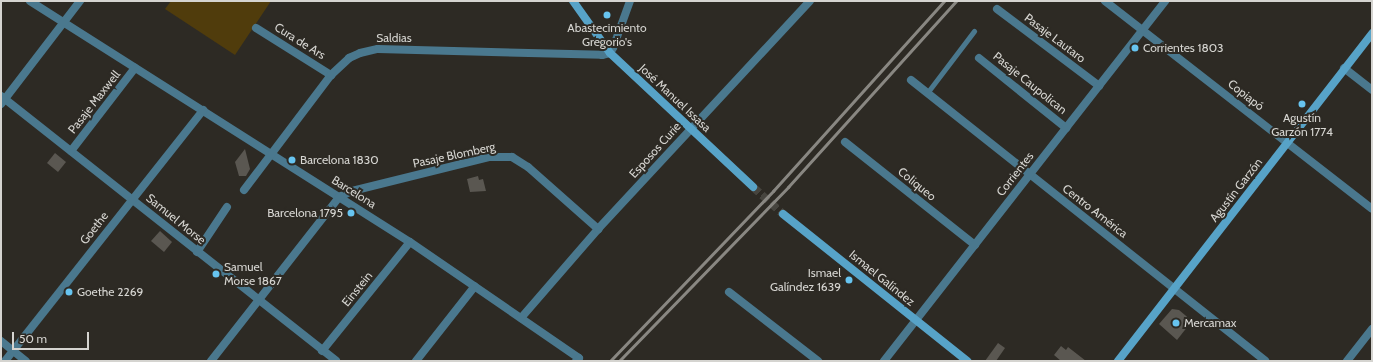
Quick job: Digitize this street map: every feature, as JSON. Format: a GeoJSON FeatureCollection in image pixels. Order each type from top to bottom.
{"type":"FeatureCollection","features":[{"type":"Feature","properties":{"kind":"main road","name":"José Manuel Issasa"},"geometry":{"type":"LineString","coordinates":[[573,1],[610,53],[753,187]]}},
{"type":"Feature","properties":{"kind":"main road","name":"Agustín Garzón"},"geometry":{"type":"LineString","coordinates":[[1118,361],[1372,33]]}},
{"type":"Feature","properties":{"kind":"main road","name":"Ismael Galíndez"},"geometry":{"type":"LineString","coordinates":[[783,214],[967,361]]}},
{"type":"Feature","properties":{"kind":"street","name":"Barcelona"},"geometry":{"type":"LineString","coordinates":[[30,1],[410,242],[521,318],[578,360]]}},
{"type":"Feature","properties":{"kind":"street"},"geometry":{"type":"LineString","coordinates":[[2,100],[65,23],[80,1]]}},
{"type":"Feature","properties":{"kind":"street"},"geometry":{"type":"LineString","coordinates":[[610,53],[630,1]]}},
{"type":"Feature","properties":{"kind":"street","name":"Esposos Curie"},"geometry":{"type":"LineString","coordinates":[[521,318],[598,229],[810,1]]}},
{"type":"Feature","properties":{"kind":"street","name":"Copiapó"},"geometry":{"type":"LineString","coordinates":[[1105,1],[1372,209]]}},
{"type":"Feature","properties":{"kind":"street","name":"Corrientes"},"geometry":{"type":"LineString","coordinates":[[884,361],[1165,1]]}},
{"type":"Feature","properties":{"kind":"street","name":"Pasaje Lautaro"},"geometry":{"type":"LineString","coordinates":[[997,9],[1099,86]]}},
{"type":"Feature","properties":{"kind":"street","name":"Cura de Ars"},"geometry":{"type":"LineString","coordinates":[[256,28],[331,75]]}},
{"type":"Feature","properties":{"kind":"street","name":"Saldias"},"geometry":{"type":"LineString","coordinates":[[244,190],[272,155],[331,75],[349,58],[360,53],[378,49],[594,56],[610,53]]}},
{"type":"Feature","properties":{"kind":"street","name":"Pasaje Caupolican"},"geometry":{"type":"LineString","coordinates":[[979,58],[1066,128]]}},
{"type":"Feature","properties":{"kind":"street","name":"Pasaje Maxwell"},"geometry":{"type":"LineString","coordinates":[[71,151],[135,68]]}},
{"type":"Feature","properties":{"kind":"street"},"geometry":{"type":"LineString","coordinates":[[1344,68],[1372,90]]}},
{"type":"Feature","properties":{"kind":"street","name":"Centro América"},"geometry":{"type":"LineString","coordinates":[[911,80],[1265,361]]}},
{"type":"Feature","properties":{"kind":"street","name":"Samuel Morse"},"geometry":{"type":"LineString","coordinates":[[2,100],[133,199],[197,252],[336,361]]}},
{"type":"Feature","properties":{"kind":"street","name":"Goethe"},"geometry":{"type":"LineString","coordinates":[[5,361],[203,110]]}},
{"type":"Feature","properties":{"kind":"street","name":"Coliqueo"},"geometry":{"type":"LineString","coordinates":[[845,142],[975,245]]}},
{"type":"Feature","properties":{"kind":"street","name":"Pasaje Blomberg"},"geometry":{"type":"LineString","coordinates":[[339,197],[352,191],[489,157],[512,158],[528,167],[598,229]]}},
{"type":"Feature","properties":{"kind":"street"},"geometry":{"type":"LineString","coordinates":[[211,361],[339,197]]}},
{"type":"Feature","properties":{"kind":"street"},"geometry":{"type":"LineString","coordinates":[[197,252],[227,207]]}},
{"type":"Feature","properties":{"kind":"street","name":"Einstein"},"geometry":{"type":"LineString","coordinates":[[322,350],[410,242]]}},
{"type":"Feature","properties":{"kind":"street"},"geometry":{"type":"LineString","coordinates":[[416,361],[474,286]]}},
{"type":"Feature","properties":{"kind":"street"},"geometry":{"type":"LineString","coordinates":[[729,292],[818,361]]}},
{"type":"Feature","properties":{"kind":"street"},"geometry":{"type":"LineString","coordinates":[[1347,361],[1372,329]]}},
{"type":"Feature","properties":{"kind":"street"},"geometry":{"type":"LineString","coordinates":[[1,340],[26,361]]}},
{"type":"Feature","properties":{"kind":"lane"},"geometry":{"type":"LineString","coordinates":[[927,93],[974,31]]}},
{"type":"Feature","properties":{"kind":"shaded area"},"geometry":{"type":"Polygon","coordinates":[[[171,1],[271,1],[235,55],[165,9],[171,1]]]}},
{"type":"Feature","properties":{"kind":"building"},"geometry":{"type":"Polygon","coordinates":[[[245,149],[250,169],[246,176],[239,176],[235,162],[245,149]]]}},
{"type":"Feature","properties":{"kind":"building"},"geometry":{"type":"Polygon","coordinates":[[[55,153],[66,162],[58,172],[47,163],[55,153]]]}},
{"type":"Feature","properties":{"kind":"building"},"geometry":{"type":"Polygon","coordinates":[[[478,176],[479,180],[483,179],[486,191],[470,192],[467,179],[478,176]]]}},
{"type":"Feature","properties":{"kind":"building"},"geometry":{"type":"Polygon","coordinates":[[[160,231],[172,242],[164,252],[151,241],[160,231]]]}},
{"type":"Feature","properties":{"kind":"building","name":"Mercamax"},"geometry":{"type":"Polygon","coordinates":[[[1172,309],[1179,310],[1192,321],[1177,340],[1159,324],[1172,309]]]}},
{"type":"Feature","properties":{"kind":"building"},"geometry":{"type":"Polygon","coordinates":[[[998,343],[1005,348],[996,361],[985,361],[998,343]]]}},
{"type":"Feature","properties":{"kind":"building"},"geometry":{"type":"Polygon","coordinates":[[[1061,346],[1066,350],[1068,347],[1086,361],[1061,361],[1054,355],[1061,346]]]}},
{"type":"Feature","properties":{"kind":"tunnel"},"geometry":{"type":"LineString","coordinates":[[753,187],[783,214]]}},
{"type":"Feature","properties":{"kind":"railway"},"geometry":{"type":"LineString","coordinates":[[610,361],[773,191],[944,1]]}},
{"type":"Feature","properties":{"kind":"railway"},"geometry":{"type":"LineString","coordinates":[[619,361],[788,187],[956,1]]}},
{"type":"Feature","properties":{"kind":"place","name":"Abastecimiento Gregorio's"},"geometry":{"type":"Point","coordinates":[607,15]}},
{"type":"Feature","properties":{"kind":"place","name":"Corrientes 1803"},"geometry":{"type":"Point","coordinates":[1135,48]}},
{"type":"Feature","properties":{"kind":"place","name":"Agustín Garzón 1774"},"geometry":{"type":"Point","coordinates":[1302,104]}},
{"type":"Feature","properties":{"kind":"place","name":"Barcelona 1830"},"geometry":{"type":"Point","coordinates":[292,160]}},
{"type":"Feature","properties":{"kind":"place","name":"Barcelona 1795"},"geometry":{"type":"Point","coordinates":[351,213]}},
{"type":"Feature","properties":{"kind":"place","name":"Samuel Morse 1867"},"geometry":{"type":"Point","coordinates":[216,274]}},
{"type":"Feature","properties":{"kind":"place","name":"Ismael Galíndez 1639"},"geometry":{"type":"Point","coordinates":[849,280]}},
{"type":"Feature","properties":{"kind":"place","name":"Goethe 2269"},"geometry":{"type":"Point","coordinates":[69,292]}},
{"type":"Feature","properties":{"kind":"place","name":"Mercamax"},"geometry":{"type":"Point","coordinates":[1176,323]}}]}
